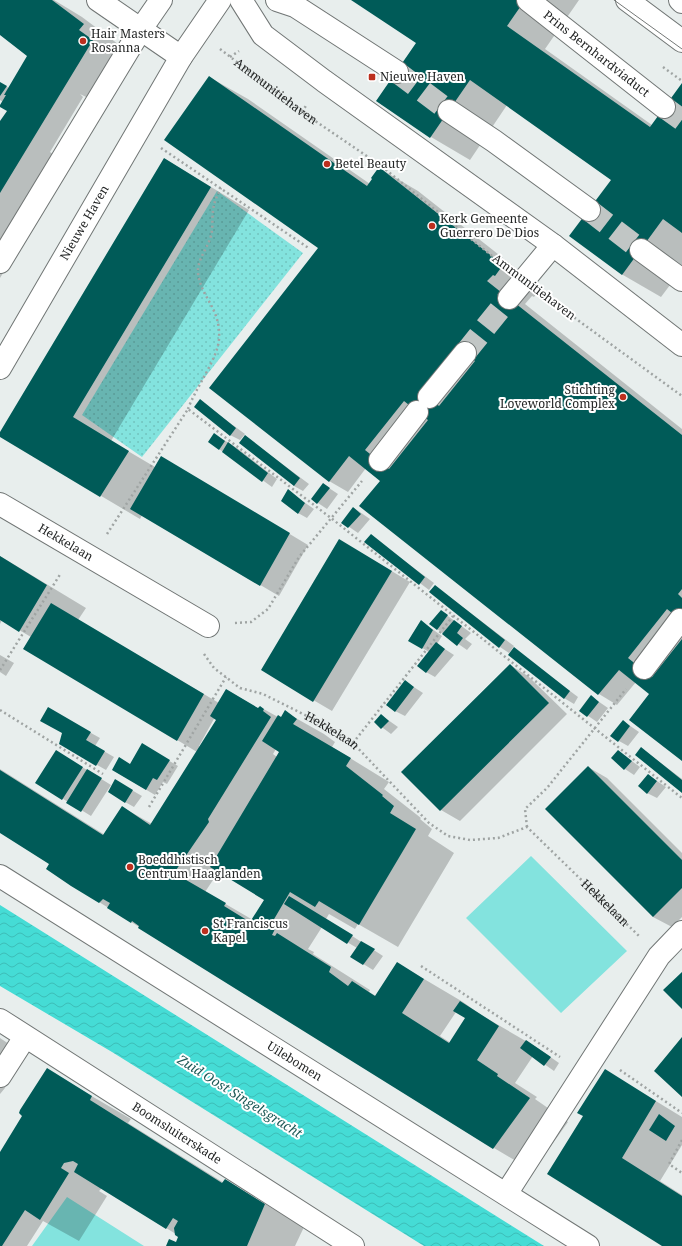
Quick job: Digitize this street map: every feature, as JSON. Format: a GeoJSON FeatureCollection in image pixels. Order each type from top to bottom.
{"type":"FeatureCollection","features":[{"type":"Feature","properties":{"kind":"street"},"geometry":{"type":"LineString","coordinates":[[98,0],[181,57]]}},
{"type":"Feature","properties":{"kind":"street"},"geometry":{"type":"LineString","coordinates":[[0,262],[141,29],[161,0]]}},
{"type":"Feature","properties":{"kind":"street","name":"Nieuwe Haven"},"geometry":{"type":"LineString","coordinates":[[0,368],[181,57],[220,0]]}},
{"type":"Feature","properties":{"kind":"street"},"geometry":{"type":"LineString","coordinates":[[241,0],[263,35],[324,82],[553,245],[682,345]]}},
{"type":"Feature","properties":{"kind":"street"},"geometry":{"type":"LineString","coordinates":[[277,0],[295,6],[397,72]]}},
{"type":"Feature","properties":{"kind":"street","name":"Prins Bernhardviaduct"},"geometry":{"type":"LineString","coordinates":[[528,0],[664,107]]}},
{"type":"Feature","properties":{"kind":"street"},"geometry":{"type":"LineString","coordinates":[[627,0],[682,40]]}},
{"type":"Feature","properties":{"kind":"street"},"geometry":{"type":"LineString","coordinates":[[449,111],[494,140],[588,210]]}},
{"type":"Feature","properties":{"kind":"street"},"geometry":{"type":"LineString","coordinates":[[509,298],[553,245]]}},
{"type":"Feature","properties":{"kind":"street"},"geometry":{"type":"LineString","coordinates":[[640,250],[682,280]]}},
{"type":"Feature","properties":{"kind":"street"},"geometry":{"type":"LineString","coordinates":[[380,460],[465,353]]}},
{"type":"Feature","properties":{"kind":"street","name":"Hekkelaan"},"geometry":{"type":"LineString","coordinates":[[0,504],[208,626]]}},
{"type":"Feature","properties":{"kind":"street"},"geometry":{"type":"LineString","coordinates":[[644,668],[680,620]]}},
{"type":"Feature","properties":{"kind":"street","name":"Uilebomen"},"geometry":{"type":"LineString","coordinates":[[0,876],[588,1246]]}},
{"type":"Feature","properties":{"kind":"street"},"geometry":{"type":"LineString","coordinates":[[506,1194],[659,956],[682,932]]}},
{"type":"Feature","properties":{"kind":"street","name":"Boomsluiterskade"},"geometry":{"type":"LineString","coordinates":[[0,1020],[353,1246]]}},
{"type":"Feature","properties":{"kind":"street"},"geometry":{"type":"LineString","coordinates":[[0,1076],[25,1037]]}},
{"type":"Feature","properties":{"kind":"path","name":"Ammunitiehaven"},"geometry":{"type":"LineString","coordinates":[[198,31],[302,112],[380,165],[523,280],[682,396]]}},
{"type":"Feature","properties":{"kind":"path"},"geometry":{"type":"LineString","coordinates":[[173,156],[310,249]]}},
{"type":"Feature","properties":{"kind":"path"},"geometry":{"type":"LineString","coordinates":[[0,670],[188,409],[214,357],[219,340],[217,313],[203,288],[198,274],[198,265],[210,240],[213,228],[214,205],[220,188]]}},
{"type":"Feature","properties":{"kind":"path"},"geometry":{"type":"LineString","coordinates":[[188,409],[332,518],[682,798]]}},
{"type":"Feature","properties":{"kind":"path"},"geometry":{"type":"LineString","coordinates":[[208,626],[251,622],[268,608],[299,557],[364,478]]}},
{"type":"Feature","properties":{"kind":"path"},"geometry":{"type":"LineString","coordinates":[[353,743],[453,616]]}},
{"type":"Feature","properties":{"kind":"path","name":"Hekkelaan"},"geometry":{"type":"LineString","coordinates":[[208,626],[201,650],[214,668],[240,688],[263,694],[313,719],[353,743],[429,824],[448,836],[470,840],[498,838],[527,827],[659,956]]}},
{"type":"Feature","properties":{"kind":"path"},"geometry":{"type":"LineString","coordinates":[[149,807],[226,677]]}},
{"type":"Feature","properties":{"kind":"path"},"geometry":{"type":"LineString","coordinates":[[527,827],[525,809],[547,788],[628,687]]}},
{"type":"Feature","properties":{"kind":"path"},"geometry":{"type":"LineString","coordinates":[[0,710],[103,774]]}},
{"type":"Feature","properties":{"kind":"path"},"geometry":{"type":"LineString","coordinates":[[421,966],[584,1072]]}},
{"type":"Feature","properties":{"kind":"path"},"geometry":{"type":"LineString","coordinates":[[596,1054],[682,1113]]}},
{"type":"Feature","properties":{"kind":"path"},"geometry":{"type":"LineString","coordinates":[[682,1140],[669,1164],[682,1173]]}},
{"type":"Feature","properties":{"kind":"shaded area"},"geometry":{"type":"Polygon","coordinates":[[[217,191],[303,253],[142,457],[82,415],[217,191]]]}},
{"type":"Feature","properties":{"kind":"shaded area"},"geometry":{"type":"Polygon","coordinates":[[[531,856],[627,951],[561,1013],[466,918],[531,856]]]}},
{"type":"Feature","properties":{"kind":"shaded area"},"geometry":{"type":"Polygon","coordinates":[[[67,1197],[144,1246],[32,1246],[67,1197]]]}},
{"type":"Feature","properties":{"kind":"water","name":"Zuid Oost Singelsgracht"},"geometry":{"type":"Polygon","coordinates":[[[0,905],[544,1246],[424,1246],[112,1052],[0,986],[0,905]]]}},
{"type":"Feature","properties":{"kind":"building"},"geometry":{"type":"Polygon","coordinates":[[[0,0],[52,0],[84,24],[79,30],[93,40],[0,193],[0,121],[7,111],[0,107],[0,105],[6,95],[4,95],[27,56],[0,35],[0,0]]]}},
{"type":"Feature","properties":{"kind":"building"},"geometry":{"type":"Polygon","coordinates":[[[351,0],[525,0],[507,26],[650,127],[682,83],[682,233],[663,219],[622,275],[569,236],[611,180],[470,80],[430,138],[376,101],[416,43],[351,0]]]}},
{"type":"Feature","properties":{"kind":"building"},"geometry":{"type":"Polygon","coordinates":[[[209,76],[367,186],[379,167],[503,265],[495,276],[493,275],[487,281],[682,435],[682,589],[678,594],[682,598],[682,621],[667,609],[628,658],[652,677],[682,639],[682,761],[629,720],[649,694],[619,670],[598,695],[359,506],[380,481],[349,456],[329,482],[209,388],[318,248],[164,140],[209,76]],[[457,347],[429,397],[439,406],[475,361],[457,347]],[[404,401],[365,450],[389,469],[428,420],[404,401]]]}},
{"type":"Feature","properties":{"kind":"building"},"geometry":{"type":"Polygon","coordinates":[[[0,82],[7,86],[0,96],[0,82]]]}},
{"type":"Feature","properties":{"kind":"building"},"geometry":{"type":"Polygon","coordinates":[[[164,158],[211,187],[73,417],[129,451],[100,497],[0,437],[0,432],[164,158]]]}},
{"type":"Feature","properties":{"kind":"building"},"geometry":{"type":"Polygon","coordinates":[[[200,399],[236,428],[230,436],[194,407],[200,399]]]}},
{"type":"Feature","properties":{"kind":"building"},"geometry":{"type":"Polygon","coordinates":[[[214,433],[225,441],[219,450],[208,442],[214,433]]]}},
{"type":"Feature","properties":{"kind":"building"},"geometry":{"type":"Polygon","coordinates":[[[245,435],[300,478],[294,486],[239,443],[245,435]]]}},
{"type":"Feature","properties":{"kind":"building"},"geometry":{"type":"Polygon","coordinates":[[[228,442],[268,473],[262,482],[222,452],[228,442]]]}},
{"type":"Feature","properties":{"kind":"building"},"geometry":{"type":"Polygon","coordinates":[[[161,456],[290,533],[260,586],[130,509],[161,456]]]}},
{"type":"Feature","properties":{"kind":"building"},"geometry":{"type":"Polygon","coordinates":[[[323,483],[330,488],[317,504],[311,499],[323,483]]]}},
{"type":"Feature","properties":{"kind":"building"},"geometry":{"type":"Polygon","coordinates":[[[288,489],[305,503],[298,514],[281,501],[288,489]]]}},
{"type":"Feature","properties":{"kind":"building"},"geometry":{"type":"Polygon","coordinates":[[[353,507],[361,514],[348,528],[341,523],[353,507]]]}},
{"type":"Feature","properties":{"kind":"building"},"geometry":{"type":"Polygon","coordinates":[[[371,534],[425,577],[419,585],[364,542],[371,534]]]}},
{"type":"Feature","properties":{"kind":"building"},"geometry":{"type":"Polygon","coordinates":[[[339,539],[392,571],[313,702],[261,670],[339,539]]]}},
{"type":"Feature","properties":{"kind":"building"},"geometry":{"type":"Polygon","coordinates":[[[0,556],[47,585],[19,632],[0,620],[0,556]]]}},
{"type":"Feature","properties":{"kind":"building"},"geometry":{"type":"Polygon","coordinates":[[[435,585],[505,640],[499,648],[429,592],[435,585]]]}},
{"type":"Feature","properties":{"kind":"building"},"geometry":{"type":"Polygon","coordinates":[[[51,603],[204,694],[177,741],[23,649],[51,603]]]}},
{"type":"Feature","properties":{"kind":"building"},"geometry":{"type":"Polygon","coordinates":[[[441,610],[448,615],[437,630],[429,624],[441,610]]]}},
{"type":"Feature","properties":{"kind":"building"},"geometry":{"type":"Polygon","coordinates":[[[421,620],[433,630],[422,649],[408,641],[421,620]]]}},
{"type":"Feature","properties":{"kind":"building"},"geometry":{"type":"Polygon","coordinates":[[[454,620],[462,626],[457,633],[463,638],[457,646],[442,634],[454,620]]]}},
{"type":"Feature","properties":{"kind":"building"},"geometry":{"type":"Polygon","coordinates":[[[436,642],[445,649],[426,673],[417,666],[436,642]]]}},
{"type":"Feature","properties":{"kind":"building"},"geometry":{"type":"Polygon","coordinates":[[[514,647],[570,691],[564,699],[508,655],[514,647]]]}},
{"type":"Feature","properties":{"kind":"building"},"geometry":{"type":"Polygon","coordinates":[[[510,664],[549,703],[440,811],[401,772],[510,664]]]}},
{"type":"Feature","properties":{"kind":"building"},"geometry":{"type":"Polygon","coordinates":[[[405,680],[414,687],[395,712],[386,705],[405,680]]]}},
{"type":"Feature","properties":{"kind":"building"},"geometry":{"type":"Polygon","coordinates":[[[226,689],[258,708],[260,706],[264,709],[263,711],[271,717],[208,819],[209,822],[174,873],[226,903],[224,906],[250,922],[264,900],[210,867],[279,752],[262,741],[278,715],[281,717],[285,710],[297,719],[293,724],[351,758],[346,766],[383,795],[382,796],[394,806],[390,813],[416,829],[359,925],[319,901],[315,907],[290,892],[270,926],[275,929],[272,935],[275,936],[277,933],[331,967],[329,972],[348,986],[352,981],[375,996],[397,962],[424,979],[402,1013],[449,1043],[465,1018],[453,1011],[460,1001],[499,1026],[477,1060],[498,1074],[497,1076],[530,1098],[493,1149],[138,928],[139,926],[132,921],[131,923],[107,908],[110,903],[103,899],[99,903],[71,886],[46,869],[49,864],[0,833],[0,770],[103,835],[122,806],[150,825],[216,720],[210,716],[226,689]]]}},
{"type":"Feature","properties":{"kind":"building"},"geometry":{"type":"Polygon","coordinates":[[[591,695],[599,702],[587,717],[579,711],[591,695]]]}},
{"type":"Feature","properties":{"kind":"building"},"geometry":{"type":"Polygon","coordinates":[[[48,707],[91,732],[86,740],[105,751],[96,766],[59,744],[62,733],[40,721],[48,707]]]}},
{"type":"Feature","properties":{"kind":"building"},"geometry":{"type":"Polygon","coordinates":[[[381,714],[389,721],[381,729],[374,722],[381,714]]]}},
{"type":"Feature","properties":{"kind":"building"},"geometry":{"type":"Polygon","coordinates":[[[623,720],[630,726],[618,742],[610,736],[623,720]]]}},
{"type":"Feature","properties":{"kind":"building"},"geometry":{"type":"Polygon","coordinates":[[[142,743],[170,760],[157,780],[153,778],[146,790],[112,770],[119,757],[130,764],[142,743]]]}},
{"type":"Feature","properties":{"kind":"building"},"geometry":{"type":"Polygon","coordinates":[[[641,747],[682,780],[682,793],[635,755],[641,747]]]}},
{"type":"Feature","properties":{"kind":"building"},"geometry":{"type":"Polygon","coordinates":[[[56,750],[83,767],[62,800],[35,783],[56,750]]]}},
{"type":"Feature","properties":{"kind":"building"},"geometry":{"type":"Polygon","coordinates":[[[618,750],[632,761],[624,770],[611,758],[618,750]]]}},
{"type":"Feature","properties":{"kind":"building"},"geometry":{"type":"Polygon","coordinates":[[[588,766],[682,860],[682,888],[653,917],[545,809],[588,766]]]}},
{"type":"Feature","properties":{"kind":"building"},"geometry":{"type":"Polygon","coordinates":[[[87,769],[102,778],[81,812],[66,803],[87,769]]]}},
{"type":"Feature","properties":{"kind":"building"},"geometry":{"type":"Polygon","coordinates":[[[648,774],[657,781],[647,794],[638,786],[648,774]]]}},
{"type":"Feature","properties":{"kind":"building"},"geometry":{"type":"Polygon","coordinates":[[[115,779],[133,790],[125,803],[108,792],[115,779]]]}},
{"type":"Feature","properties":{"kind":"building"},"geometry":{"type":"Polygon","coordinates":[[[289,896],[353,935],[347,944],[284,904],[289,896]]]}},
{"type":"Feature","properties":{"kind":"building"},"geometry":{"type":"Polygon","coordinates":[[[361,941],[375,949],[363,965],[350,957],[361,941]]]}},
{"type":"Feature","properties":{"kind":"building"},"geometry":{"type":"Polygon","coordinates":[[[682,972],[682,1009],[663,990],[682,972]]]}},
{"type":"Feature","properties":{"kind":"building"},"geometry":{"type":"Polygon","coordinates":[[[682,1037],[682,1097],[654,1071],[682,1037]]]}},
{"type":"Feature","properties":{"kind":"building"},"geometry":{"type":"Polygon","coordinates":[[[526,1040],[551,1057],[544,1066],[520,1048],[526,1040]]]}},
{"type":"Feature","properties":{"kind":"building"},"geometry":{"type":"Polygon","coordinates":[[[47,1068],[92,1096],[90,1100],[222,1183],[225,1179],[265,1204],[247,1246],[166,1246],[169,1239],[176,1242],[178,1237],[175,1235],[174,1228],[178,1221],[173,1218],[166,1229],[74,1172],[78,1164],[73,1161],[64,1163],[61,1168],[69,1173],[40,1220],[25,1210],[2,1246],[0,1246],[0,1152],[22,1116],[19,1113],[20,1110],[47,1068]]]}},
{"type":"Feature","properties":{"kind":"building"},"geometry":{"type":"Polygon","coordinates":[[[605,1069],[656,1101],[622,1158],[682,1196],[682,1246],[662,1246],[547,1174],[583,1116],[577,1113],[605,1069]]]}},
{"type":"Feature","properties":{"kind":"building"},"geometry":{"type":"Polygon","coordinates":[[[659,1114],[675,1126],[666,1141],[649,1130],[659,1114]]]}},
{"type":"Feature","properties":{"kind":"tunnel"},"geometry":{"type":"LineString","coordinates":[[397,72],[449,111]]}},
{"type":"Feature","properties":{"kind":"tunnel"},"geometry":{"type":"LineString","coordinates":[[664,107],[682,120]]}},
{"type":"Feature","properties":{"kind":"tunnel"},"geometry":{"type":"LineString","coordinates":[[589,210],[641,250]]}},
{"type":"Feature","properties":{"kind":"tunnel"},"geometry":{"type":"LineString","coordinates":[[465,353],[509,298]]}},
{"type":"Feature","properties":{"kind":"tram line"},"geometry":{"type":"LineString","coordinates":[[614,0],[682,49]]}},
{"type":"Feature","properties":{"kind":"place","name":"Hair Masters Rosanna"},"geometry":{"type":"Point","coordinates":[83,41]}},
{"type":"Feature","properties":{"kind":"place","name":"Nieuwe Haven"},"geometry":{"type":"Point","coordinates":[372,77]}},
{"type":"Feature","properties":{"kind":"place","name":"Betel Beauty"},"geometry":{"type":"Point","coordinates":[327,164]}},
{"type":"Feature","properties":{"kind":"place","name":"Kerk Gemeente Guerrero De Dios"},"geometry":{"type":"Point","coordinates":[432,226]}},
{"type":"Feature","properties":{"kind":"place","name":"Stichting Loveworld Complex"},"geometry":{"type":"Point","coordinates":[623,397]}},
{"type":"Feature","properties":{"kind":"place","name":"Boeddhistisch Centrum Haaglanden"},"geometry":{"type":"Point","coordinates":[130,867]}},
{"type":"Feature","properties":{"kind":"place","name":"St Franciscus Kapel"},"geometry":{"type":"Point","coordinates":[205,931]}}]}
